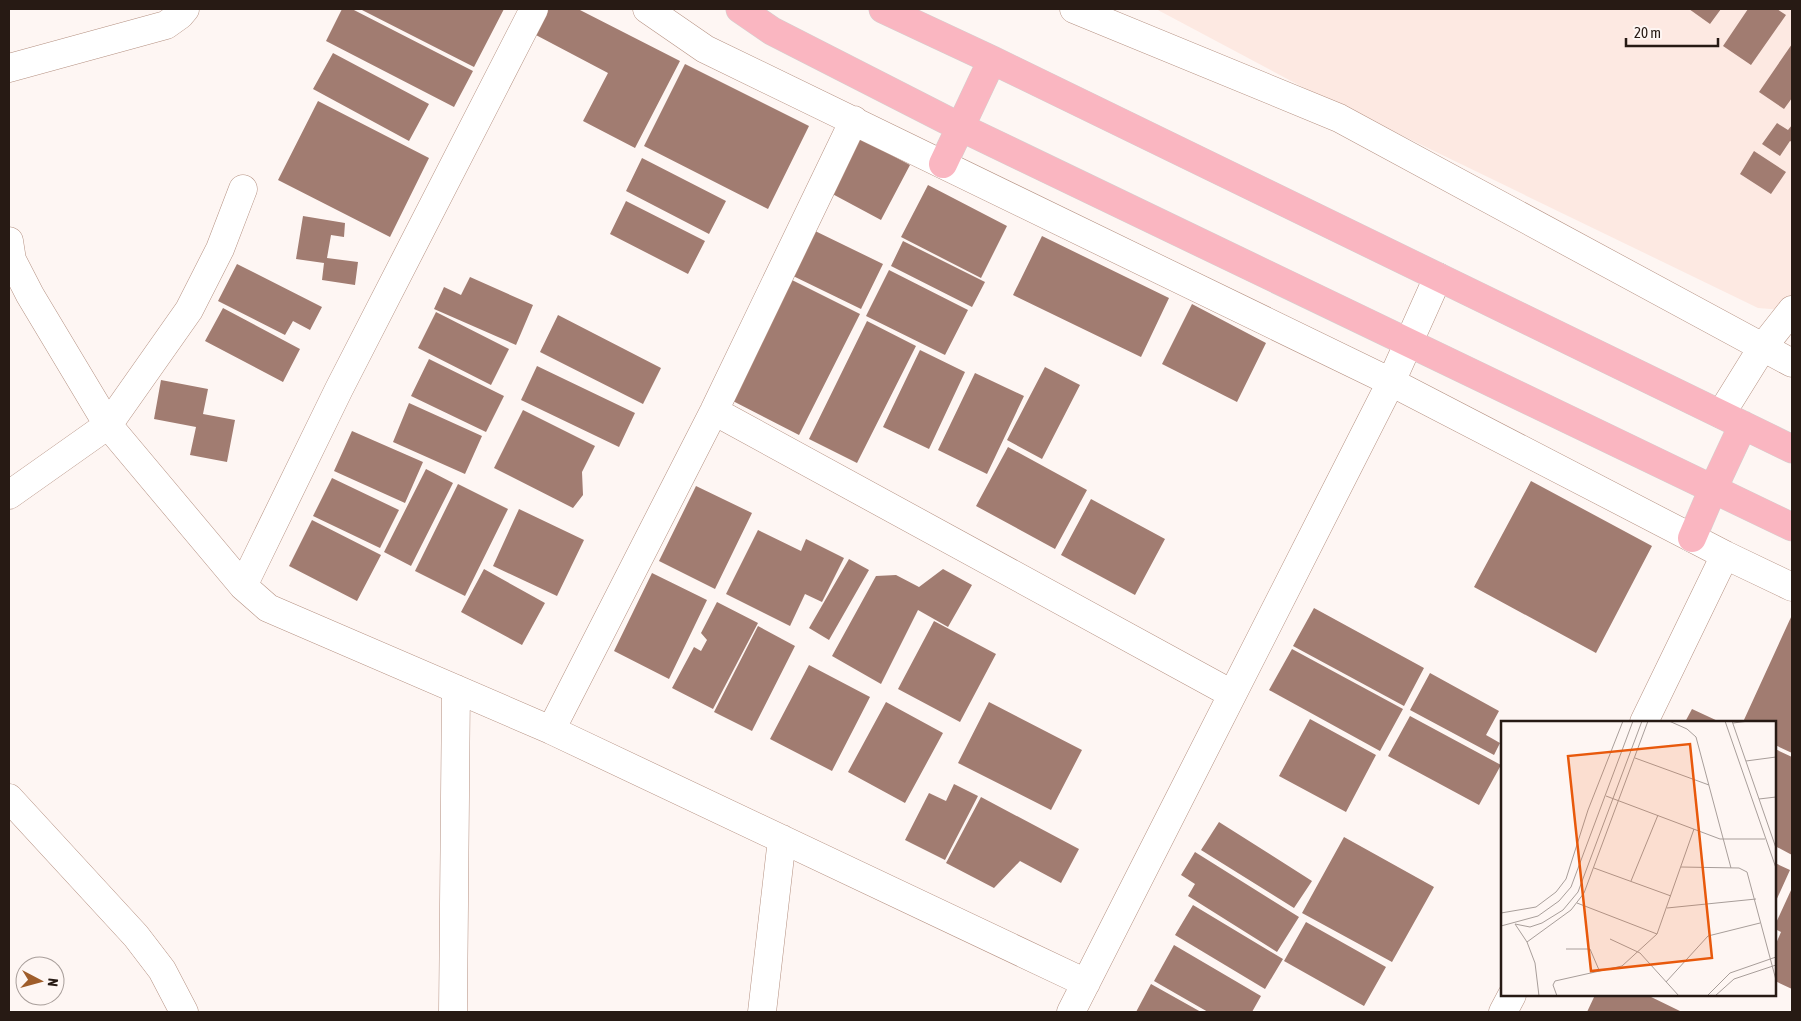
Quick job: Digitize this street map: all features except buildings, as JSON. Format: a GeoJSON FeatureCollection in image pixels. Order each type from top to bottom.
{"type":"FeatureCollection","features":[{"type":"Feature","properties":{"kind":"main road"},"geometry":{"type":"LineString","coordinates":[[740,9],[772,31],[960,127],[1792,527]]}},
{"type":"Feature","properties":{"kind":"main road"},"geometry":{"type":"LineString","coordinates":[[893,11],[1792,449]]}},
{"type":"Feature","properties":{"kind":"main road"},"geometry":{"type":"LineString","coordinates":[[943,164],[992,60]]}},
{"type":"Feature","properties":{"kind":"main road"},"geometry":{"type":"LineString","coordinates":[[1692,538],[1713,489],[1732,420]]}},
{"type":"Feature","properties":{"kind":"street"},"geometry":{"type":"LineString","coordinates":[[9,68],[166,25],[185,9]]}},
{"type":"Feature","properties":{"kind":"street"},"geometry":{"type":"LineString","coordinates":[[243,586],[339,389],[534,9]]}},
{"type":"Feature","properties":{"kind":"street"},"geometry":{"type":"LineString","coordinates":[[647,9],[705,49],[1391,382],[1725,555],[1792,587]]}},
{"type":"Feature","properties":{"kind":"street"},"geometry":{"type":"LineString","coordinates":[[1074,9],[1339,118],[1792,363]]}},
{"type":"Feature","properties":{"kind":"street"},"geometry":{"type":"LineString","coordinates":[[551,730],[714,411],[854,120]]}},
{"type":"Feature","properties":{"kind":"street"},"geometry":{"type":"LineString","coordinates":[[9,495],[108,425],[189,310],[220,249],[244,189]]}},
{"type":"Feature","properties":{"kind":"street"},"geometry":{"type":"LineString","coordinates":[[9,241],[12,260],[30,295],[108,425],[243,586],[268,608],[551,730],[1086,983]]}},
{"type":"Feature","properties":{"kind":"street"},"geometry":{"type":"LineString","coordinates":[[1071,1012],[1391,382],[1438,277]]}},
{"type":"Feature","properties":{"kind":"street"},"geometry":{"type":"LineString","coordinates":[[1732,420],[1762,348],[1792,310]]}},
{"type":"Feature","properties":{"kind":"street"},"geometry":{"type":"LineString","coordinates":[[714,411],[1232,694]]}},
{"type":"Feature","properties":{"kind":"street"},"geometry":{"type":"LineString","coordinates":[[1644,721],[1725,555]]}},
{"type":"Feature","properties":{"kind":"street"},"geometry":{"type":"LineString","coordinates":[[453,1012],[456,688]]}},
{"type":"Feature","properties":{"kind":"street"},"geometry":{"type":"LineString","coordinates":[[9,798],[136,936],[162,970],[184,1012]]}},
{"type":"Feature","properties":{"kind":"street"},"geometry":{"type":"LineString","coordinates":[[762,1012],[782,839]]}},
{"type":"Feature","properties":{"kind":"street"},"geometry":{"type":"LineString","coordinates":[[1504,1012],[1512,996]]}},
{"type":"Feature","properties":{"kind":"shaded area"},"geometry":{"type":"Polygon","coordinates":[[[1156,9],[1792,9],[1792,315],[1783,310],[1758,308],[1308,90],[1156,9]]]}}]}
